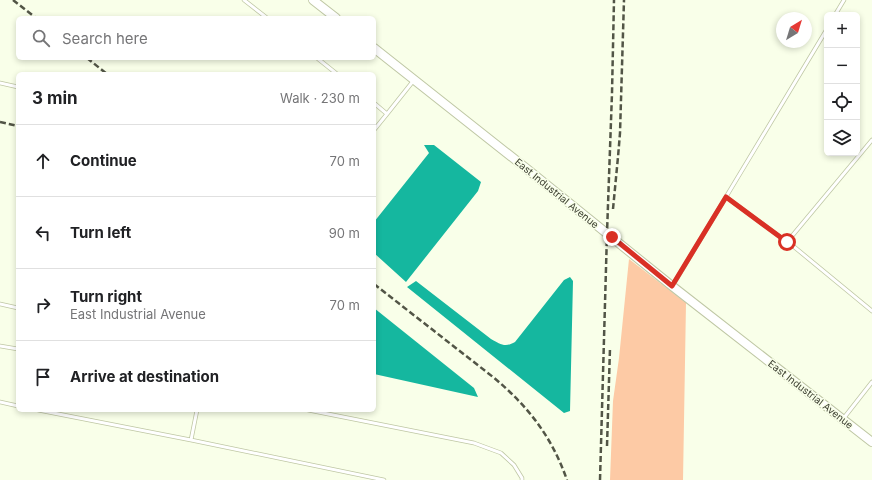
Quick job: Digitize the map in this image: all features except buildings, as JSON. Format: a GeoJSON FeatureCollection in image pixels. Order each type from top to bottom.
{"type":"FeatureCollection","features":[{"type":"Feature","properties":{"kind":"street"},"geometry":{"type":"LineString","coordinates":[[313,0],[333,16]]}},
{"type":"Feature","properties":{"kind":"street","name":"East Industrial Avenue"},"geometry":{"type":"LineString","coordinates":[[376,50],[672,286],[872,442]]}},
{"type":"Feature","properties":{"kind":"lane"},"geometry":{"type":"LineString","coordinates":[[244,0],[264,16]]}},
{"type":"Feature","properties":{"kind":"lane"},"geometry":{"type":"LineString","coordinates":[[837,12],[844,0]]}},
{"type":"Feature","properties":{"kind":"lane"},"geometry":{"type":"LineString","coordinates":[[672,286],[824,34]]}},
{"type":"Feature","properties":{"kind":"lane"},"geometry":{"type":"LineString","coordinates":[[320,60],[334,72]]}},
{"type":"Feature","properties":{"kind":"lane"},"geometry":{"type":"LineString","coordinates":[[376,128],[414,80]]}},
{"type":"Feature","properties":{"kind":"lane"},"geometry":{"type":"LineString","coordinates":[[0,83],[16,87]]}},
{"type":"Feature","properties":{"kind":"lane"},"geometry":{"type":"LineString","coordinates":[[376,105],[387,114]]}},
{"type":"Feature","properties":{"kind":"lane"},"geometry":{"type":"LineString","coordinates":[[787,241],[872,140]]}},
{"type":"Feature","properties":{"kind":"lane"},"geometry":{"type":"LineString","coordinates":[[726,197],[787,241],[872,311]]}},
{"type":"Feature","properties":{"kind":"lane"},"geometry":{"type":"LineString","coordinates":[[0,304],[16,308]]}},
{"type":"Feature","properties":{"kind":"lane"},"geometry":{"type":"LineString","coordinates":[[0,346],[16,349]]}},
{"type":"Feature","properties":{"kind":"lane"},"geometry":{"type":"LineString","coordinates":[[843,419],[872,382]]}},
{"type":"Feature","properties":{"kind":"lane"},"geometry":{"type":"LineString","coordinates":[[0,402],[16,406]]}},
{"type":"Feature","properties":{"kind":"lane"},"geometry":{"type":"LineString","coordinates":[[48,412],[384,480]]}},
{"type":"Feature","properties":{"kind":"lane"},"geometry":{"type":"LineString","coordinates":[[191,440],[197,412]]}},
{"type":"Feature","properties":{"kind":"lane"},"geometry":{"type":"LineString","coordinates":[[318,412],[474,443],[501,453],[514,465],[522,480]]}},
{"type":"Feature","properties":{"kind":"shaded area"},"geometry":{"type":"Polygon","coordinates":[[[629,259],[686,303],[683,480],[610,480],[613,401],[629,259]]]}},
{"type":"Feature","properties":{"kind":"water"},"geometry":{"type":"Polygon","coordinates":[[[424,145],[434,145],[481,182],[478,191],[406,282],[376,255],[376,219],[429,153],[424,145]]]}},
{"type":"Feature","properties":{"kind":"water"},"geometry":{"type":"Polygon","coordinates":[[[570,277],[573,281],[570,411],[564,413],[407,287],[416,281],[491,339],[500,344],[508,345],[515,342],[564,280],[570,277]]]}},
{"type":"Feature","properties":{"kind":"water"},"geometry":{"type":"Polygon","coordinates":[[[376,310],[474,388],[478,397],[376,374],[376,310]]]}},
{"type":"Feature","properties":{"kind":"railway"},"geometry":{"type":"LineString","coordinates":[[13,0],[33,16]]}},
{"type":"Feature","properties":{"kind":"railway"},"geometry":{"type":"LineString","coordinates":[[600,480],[614,0]]}},
{"type":"Feature","properties":{"kind":"railway"},"geometry":{"type":"LineString","coordinates":[[613,209],[620,133],[624,0]]}},
{"type":"Feature","properties":{"kind":"railway"},"geometry":{"type":"LineString","coordinates":[[90,60],[104,72]]}},
{"type":"Feature","properties":{"kind":"railway"},"geometry":{"type":"LineString","coordinates":[[0,122],[16,126]]}},
{"type":"Feature","properties":{"kind":"railway"},"geometry":{"type":"LineString","coordinates":[[376,286],[493,377],[517,399],[538,423],[554,450],[567,480]]}},
{"type":"Feature","properties":{"kind":"railway"},"geometry":{"type":"LineString","coordinates":[[607,446],[610,348]]}},
{"type":"Feature","properties":{"kind":"route"},"geometry":{"type":"LineString","coordinates":[[612,237],[672,286],[726,197],[787,242]]}}]}
